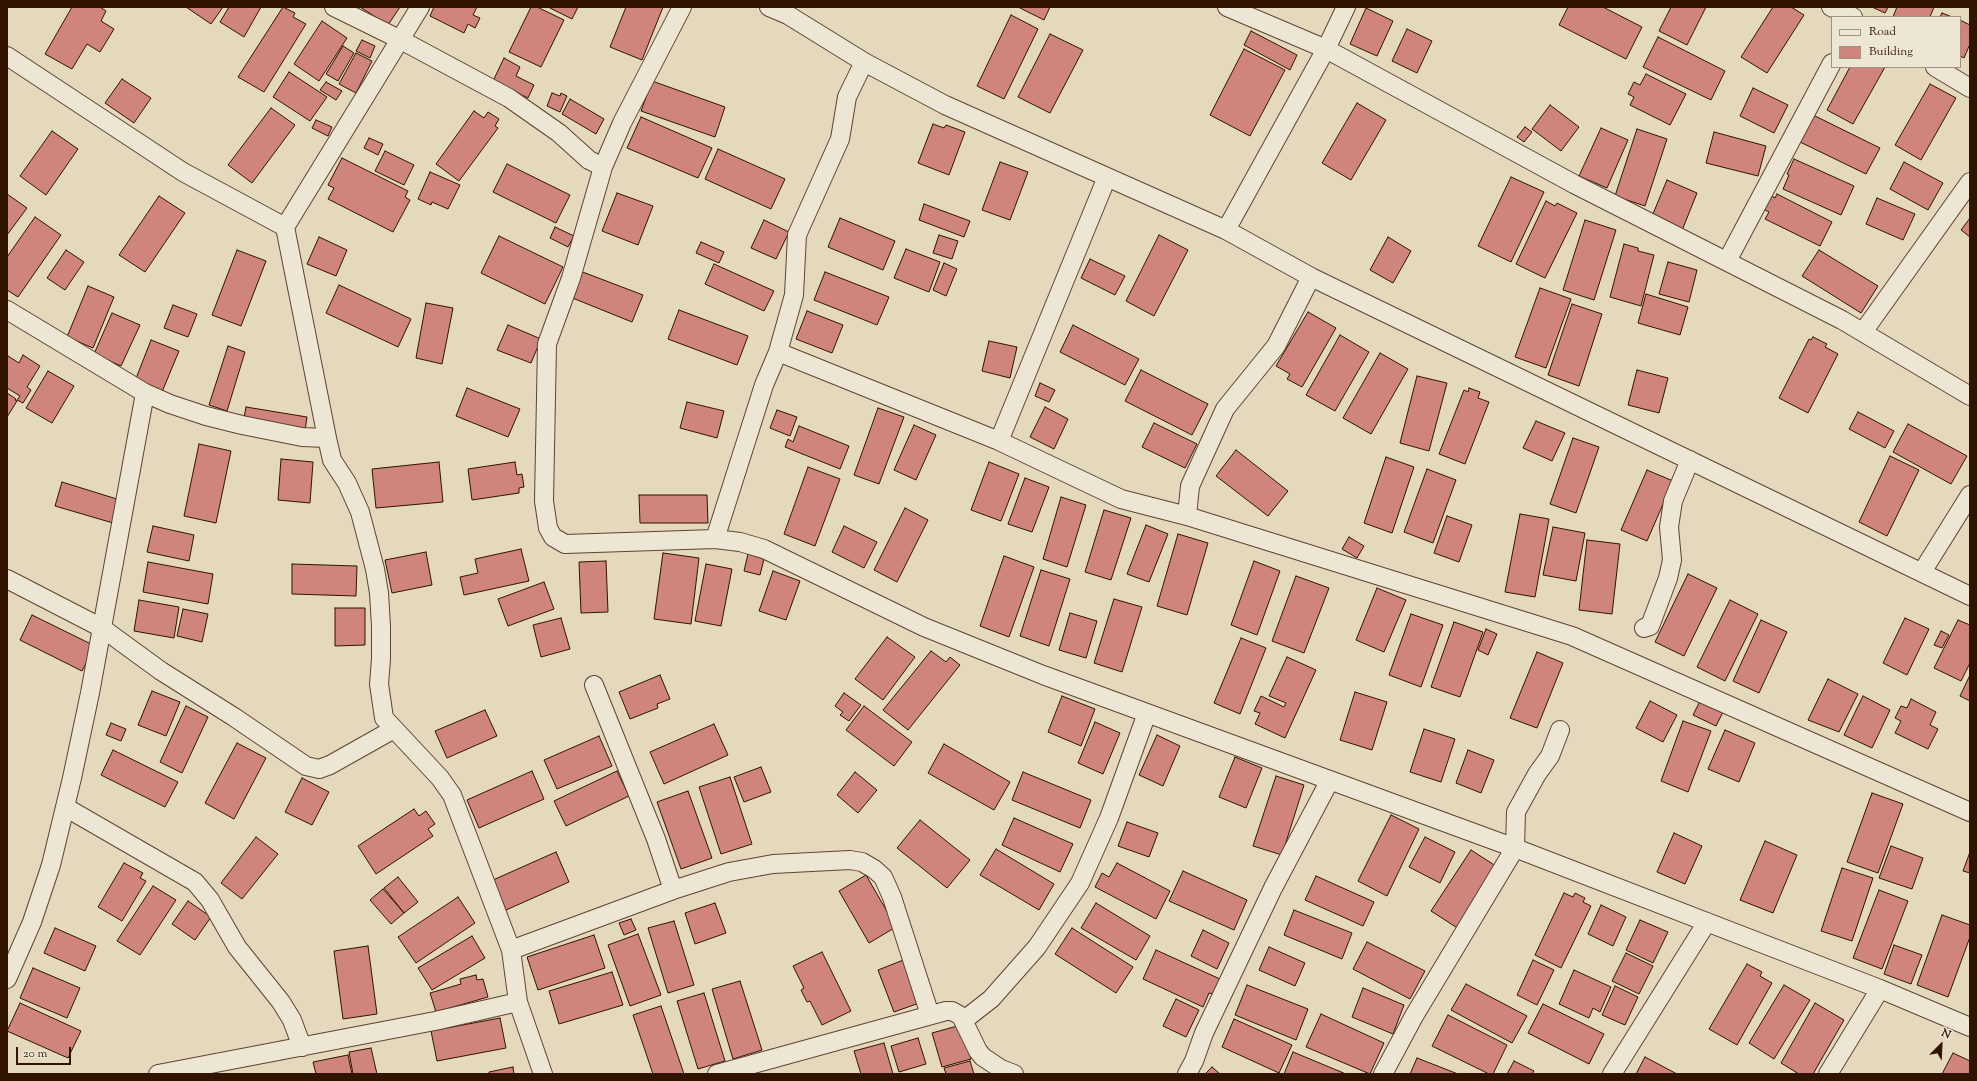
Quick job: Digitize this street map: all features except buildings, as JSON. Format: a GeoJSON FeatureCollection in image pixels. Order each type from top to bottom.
{"type":"FeatureCollection","features":[{"type":"Feature","properties":{"kind":"street"},"geometry":{"type":"LineString","coordinates":[[334,7],[400,39],[509,98],[559,133],[589,160],[603,166]]}},
{"type":"Feature","properties":{"kind":"street"},"geometry":{"type":"LineString","coordinates":[[420,7],[285,227],[332,460],[347,483],[360,512],[375,569],[379,593],[381,626],[380,692],[384,718],[440,778],[452,795],[511,950],[518,1002],[543,1074]]}},
{"type":"Feature","properties":{"kind":"street"},"geometry":{"type":"LineString","coordinates":[[682,7],[622,123],[603,166],[571,278],[547,344],[544,501],[548,528],[552,537],[565,544],[715,539],[740,542],[764,549],[924,627],[1043,675],[1515,848],[1880,989],[1970,1027]]}},
{"type":"Feature","properties":{"kind":"street"},"geometry":{"type":"LineString","coordinates":[[769,7],[790,11],[864,62],[945,105],[1226,230],[1311,277],[1970,596]]}},
{"type":"Feature","properties":{"kind":"street"},"geometry":{"type":"LineString","coordinates":[[1227,7],[1326,49],[1566,180],[1727,261],[1862,332],[1970,396]]}},
{"type":"Feature","properties":{"kind":"street"},"geometry":{"type":"LineString","coordinates":[[1226,230],[1326,49],[1346,7]]}},
{"type":"Feature","properties":{"kind":"street"},"geometry":{"type":"LineString","coordinates":[[1831,7],[1851,16]]}},
{"type":"Feature","properties":{"kind":"street"},"geometry":{"type":"LineString","coordinates":[[7,56],[183,172],[285,227]]}},
{"type":"Feature","properties":{"kind":"street"},"geometry":{"type":"LineString","coordinates":[[715,539],[764,385],[778,352],[794,295],[798,235],[840,139],[847,97],[864,62]]}},
{"type":"Feature","properties":{"kind":"street"},"geometry":{"type":"LineString","coordinates":[[1727,261],[1831,65]]}},
{"type":"Feature","properties":{"kind":"street"},"geometry":{"type":"LineString","coordinates":[[1937,68],[1970,88]]}},
{"type":"Feature","properties":{"kind":"street"},"geometry":{"type":"LineString","coordinates":[[999,441],[1107,176]]}},
{"type":"Feature","properties":{"kind":"street"},"geometry":{"type":"LineString","coordinates":[[1862,332],[1970,182]]}},
{"type":"Feature","properties":{"kind":"street"},"geometry":{"type":"LineString","coordinates":[[1187,516],[1190,486],[1225,409],[1276,346],[1311,277]]}},
{"type":"Feature","properties":{"kind":"street"},"geometry":{"type":"LineString","coordinates":[[7,310],[145,392],[170,404],[206,416],[302,437],[327,438]]}},
{"type":"Feature","properties":{"kind":"street"},"geometry":{"type":"LineString","coordinates":[[778,352],[999,441],[1121,499],[1187,516],[1572,636],[1970,812]]}},
{"type":"Feature","properties":{"kind":"street"},"geometry":{"type":"LineString","coordinates":[[7,979],[32,922],[49,872],[65,807],[90,693],[145,392]]}},
{"type":"Feature","properties":{"kind":"street"},"geometry":{"type":"LineString","coordinates":[[1644,628],[1650,626],[1668,578],[1672,560],[1669,527],[1673,501],[1690,460]]}},
{"type":"Feature","properties":{"kind":"street"},"geometry":{"type":"LineString","coordinates":[[1922,572],[1970,495]]}},
{"type":"Feature","properties":{"kind":"street"},"geometry":{"type":"LineString","coordinates":[[7,579],[102,628],[161,671],[234,717],[306,766],[319,769],[330,765],[394,729]]}},
{"type":"Feature","properties":{"kind":"street"},"geometry":{"type":"LineString","coordinates":[[594,685],[656,838],[673,890]]}},
{"type":"Feature","properties":{"kind":"street"},"geometry":{"type":"LineString","coordinates":[[964,1020],[991,999],[1037,947],[1080,883],[1110,818],[1147,713]]}},
{"type":"Feature","properties":{"kind":"street"},"geometry":{"type":"LineString","coordinates":[[1383,1074],[1414,1016],[1515,848],[1516,812],[1536,774],[1550,756],[1560,730]]}},
{"type":"Feature","properties":{"kind":"street"},"geometry":{"type":"LineString","coordinates":[[1187,1074],[1194,1061],[1204,1033],[1273,888],[1330,780]]}},
{"type":"Feature","properties":{"kind":"street"},"geometry":{"type":"LineString","coordinates":[[65,807],[195,882],[210,900],[237,948],[281,1002],[292,1020],[302,1046]]}},
{"type":"Feature","properties":{"kind":"street"},"geometry":{"type":"LineString","coordinates":[[511,950],[673,890],[729,872],[773,864],[850,860],[862,862],[874,869],[883,877],[892,897],[930,1015]]}},
{"type":"Feature","properties":{"kind":"street"},"geometry":{"type":"LineString","coordinates":[[1612,1074],[1707,922]]}},
{"type":"Feature","properties":{"kind":"street"},"geometry":{"type":"LineString","coordinates":[[1828,1074],[1880,989]]}},
{"type":"Feature","properties":{"kind":"street"},"geometry":{"type":"LineString","coordinates":[[158,1074],[435,1021],[518,1002]]}},
{"type":"Feature","properties":{"kind":"street"},"geometry":{"type":"LineString","coordinates":[[717,1074],[930,1015],[952,1011],[957,1013],[964,1020],[978,1051],[983,1057],[1001,1069],[1014,1074]]}}]}
